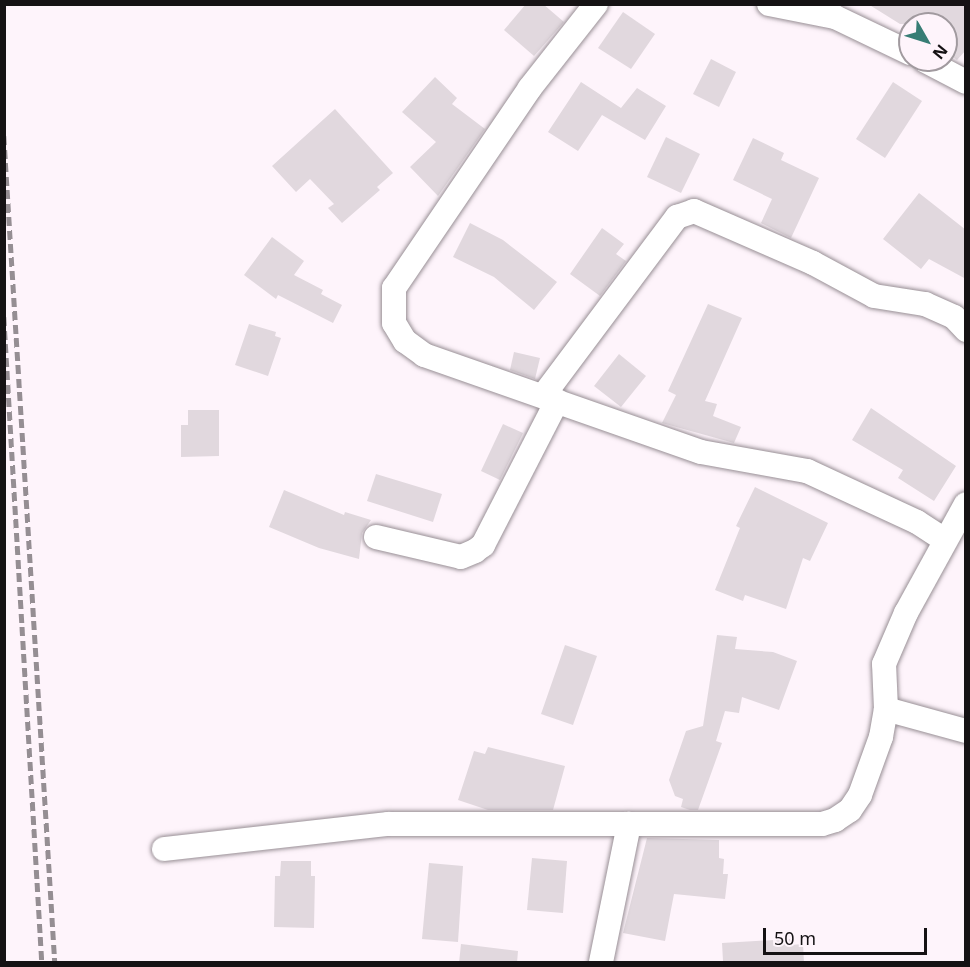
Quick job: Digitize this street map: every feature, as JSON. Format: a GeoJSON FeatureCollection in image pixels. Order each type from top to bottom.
{"type":"FeatureCollection","features":[{"type":"Feature","properties":{"kind":"street"},"geometry":{"type":"LineString","coordinates":[[596,4],[530,88],[394,288],[391,308],[394,323],[405,340],[424,355],[701,453],[807,471],[917,522],[945,540]]}},
{"type":"Feature","properties":{"kind":"street"},"geometry":{"type":"LineString","coordinates":[[769,4],[835,17],[898,47]]}},
{"type":"Feature","properties":{"kind":"street"},"geometry":{"type":"LineString","coordinates":[[947,72],[966,82]]}},
{"type":"Feature","properties":{"kind":"street"},"geometry":{"type":"LineString","coordinates":[[376,537],[461,557],[483,545],[550,399],[677,217],[694,210],[813,262],[874,296],[925,304],[954,318],[966,330]]}},
{"type":"Feature","properties":{"kind":"street"},"geometry":{"type":"LineString","coordinates":[[164,849],[388,824],[822,824],[835,820],[850,810],[860,795],[886,709],[884,664],[945,540],[966,504]]}},
{"type":"Feature","properties":{"kind":"street"},"geometry":{"type":"LineString","coordinates":[[886,709],[966,731]]}},
{"type":"Feature","properties":{"kind":"street"},"geometry":{"type":"LineString","coordinates":[[601,963],[629,824]]}},
{"type":"Feature","properties":{"kind":"building"},"geometry":{"type":"Polygon","coordinates":[[[526,4],[543,4],[564,22],[534,56],[504,30],[526,4]]]}},
{"type":"Feature","properties":{"kind":"building"},"geometry":{"type":"Polygon","coordinates":[[[868,4],[966,4],[966,50],[958,59],[958,12],[898,12],[898,23],[868,4]]]}},
{"type":"Feature","properties":{"kind":"building"},"geometry":{"type":"Polygon","coordinates":[[[623,12],[655,34],[631,69],[598,48],[623,12]]]}},
{"type":"Feature","properties":{"kind":"building"},"geometry":{"type":"Polygon","coordinates":[[[711,59],[736,72],[719,107],[693,94],[711,59]]]}},
{"type":"Feature","properties":{"kind":"building"},"geometry":{"type":"Polygon","coordinates":[[[435,77],[457,98],[452,104],[485,129],[438,196],[410,167],[436,142],[402,112],[435,77]]]}},
{"type":"Feature","properties":{"kind":"building"},"geometry":{"type":"Polygon","coordinates":[[[581,82],[621,108],[637,88],[666,106],[645,140],[602,115],[578,151],[548,132],[581,82]]]}},
{"type":"Feature","properties":{"kind":"building"},"geometry":{"type":"Polygon","coordinates":[[[893,82],[922,101],[885,158],[856,139],[893,82]]]}},
{"type":"Feature","properties":{"kind":"building"},"geometry":{"type":"Polygon","coordinates":[[[335,109],[393,173],[377,187],[380,190],[342,223],[328,208],[334,204],[310,179],[296,192],[272,166],[335,109]]]}},
{"type":"Feature","properties":{"kind":"building"},"geometry":{"type":"Polygon","coordinates":[[[666,137],[700,154],[681,193],[647,177],[666,137]]]}},
{"type":"Feature","properties":{"kind":"building"},"geometry":{"type":"Polygon","coordinates":[[[753,138],[784,153],[781,160],[819,178],[791,238],[761,223],[772,199],[733,180],[753,138]]]}},
{"type":"Feature","properties":{"kind":"building"},"geometry":{"type":"Polygon","coordinates":[[[919,193],[966,230],[966,279],[929,259],[921,269],[883,239],[919,193]]]}},
{"type":"Feature","properties":{"kind":"building"},"geometry":{"type":"Polygon","coordinates":[[[470,223],[503,240],[557,282],[534,310],[494,277],[453,257],[470,223]]]}},
{"type":"Feature","properties":{"kind":"building"},"geometry":{"type":"Polygon","coordinates":[[[602,228],[624,244],[616,254],[626,261],[600,296],[570,274],[602,228]]]}},
{"type":"Feature","properties":{"kind":"building"},"geometry":{"type":"Polygon","coordinates":[[[272,237],[304,261],[294,275],[323,290],[321,294],[342,305],[333,323],[278,295],[276,299],[244,275],[272,237]]]}},
{"type":"Feature","properties":{"kind":"building"},"geometry":{"type":"Polygon","coordinates":[[[708,304],[742,318],[705,401],[717,404],[713,416],[741,427],[734,443],[662,423],[676,395],[668,391],[708,304]]]}},
{"type":"Feature","properties":{"kind":"building"},"geometry":{"type":"Polygon","coordinates":[[[249,324],[276,332],[275,336],[281,338],[268,376],[235,365],[249,324]]]}},
{"type":"Feature","properties":{"kind":"building"},"geometry":{"type":"Polygon","coordinates":[[[514,352],[540,358],[535,379],[510,370],[514,352]]]}},
{"type":"Feature","properties":{"kind":"building"},"geometry":{"type":"Polygon","coordinates":[[[619,354],[646,376],[621,407],[594,386],[619,354]]]}},
{"type":"Feature","properties":{"kind":"building"},"geometry":{"type":"Polygon","coordinates":[[[871,408],[956,466],[934,501],[898,478],[903,470],[852,440],[871,408]]]}},
{"type":"Feature","properties":{"kind":"building"},"geometry":{"type":"Polygon","coordinates":[[[188,410],[219,410],[219,456],[181,457],[181,425],[188,425],[188,410]]]}},
{"type":"Feature","properties":{"kind":"building"},"geometry":{"type":"Polygon","coordinates":[[[503,424],[523,433],[500,480],[481,471],[503,424]]]}},
{"type":"Feature","properties":{"kind":"building"},"geometry":{"type":"Polygon","coordinates":[[[376,474],[442,494],[433,522],[367,501],[376,474]]]}},
{"type":"Feature","properties":{"kind":"building"},"geometry":{"type":"Polygon","coordinates":[[[755,487],[828,523],[810,561],[803,558],[786,609],[745,595],[743,601],[715,590],[740,528],[736,526],[755,487]]]}},
{"type":"Feature","properties":{"kind":"building"},"geometry":{"type":"Polygon","coordinates":[[[284,490],[344,515],[345,512],[371,520],[362,533],[359,559],[319,548],[269,527],[284,490]]]}},
{"type":"Feature","properties":{"kind":"building"},"geometry":{"type":"Polygon","coordinates":[[[717,635],[737,637],[735,649],[773,652],[797,661],[779,710],[742,697],[739,713],[725,711],[716,741],[722,743],[698,810],[690,810],[681,807],[683,799],[675,796],[669,780],[686,731],[703,726],[717,635]]]}},
{"type":"Feature","properties":{"kind":"building"},"geometry":{"type":"Polygon","coordinates":[[[565,645],[597,656],[573,725],[541,714],[565,645]]]}},
{"type":"Feature","properties":{"kind":"building"},"geometry":{"type":"Polygon","coordinates":[[[488,747],[565,766],[553,810],[488,810],[458,800],[474,751],[485,754],[488,747]]]}},
{"type":"Feature","properties":{"kind":"building"},"geometry":{"type":"Polygon","coordinates":[[[647,838],[719,840],[719,858],[724,859],[723,874],[728,874],[725,899],[674,894],[665,941],[623,933],[647,838]]]}},
{"type":"Feature","properties":{"kind":"building"},"geometry":{"type":"Polygon","coordinates":[[[532,858],[567,861],[563,913],[527,910],[532,858]]]}},
{"type":"Feature","properties":{"kind":"building"},"geometry":{"type":"Polygon","coordinates":[[[281,861],[311,861],[311,876],[315,876],[314,928],[274,927],[275,876],[280,876],[281,861]]]}},
{"type":"Feature","properties":{"kind":"building"},"geometry":{"type":"Polygon","coordinates":[[[429,863],[463,866],[458,942],[422,939],[429,863]]]}},
{"type":"Feature","properties":{"kind":"building"},"geometry":{"type":"Polygon","coordinates":[[[791,939],[791,945],[803,944],[804,963],[723,961],[722,943],[791,939]]]}},
{"type":"Feature","properties":{"kind":"building"},"geometry":{"type":"Polygon","coordinates":[[[461,944],[518,951],[517,963],[459,963],[461,944]]]}},
{"type":"Feature","properties":{"kind":"railway"},"geometry":{"type":"LineString","coordinates":[[4,136],[55,962]]}},
{"type":"Feature","properties":{"kind":"railway"},"geometry":{"type":"LineString","coordinates":[[4,317],[42,962]]}}]}
